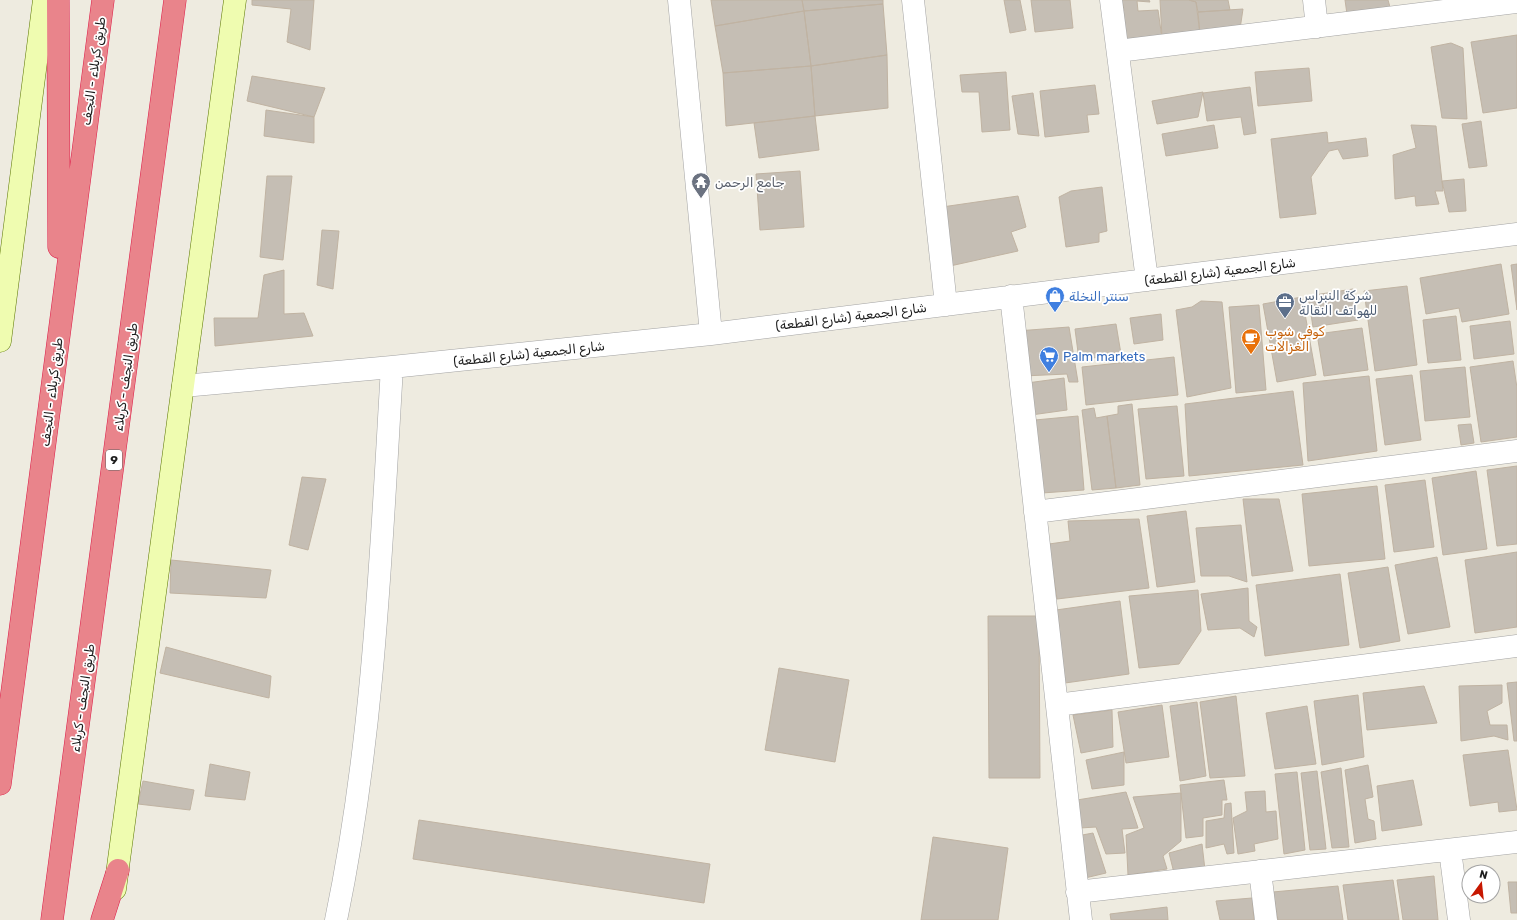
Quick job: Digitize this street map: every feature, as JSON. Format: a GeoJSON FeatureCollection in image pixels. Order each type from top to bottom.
{"type":"FeatureCollection","features":[{"type":"Feature","properties":{"kind":"highway"},"geometry":{"type":"LineString","coordinates":[[58,0],[59,330]]}},
{"type":"Feature","properties":{"kind":"highway","name":"طريق کربلاء - النجف"},"geometry":{"type":"LineString","coordinates":[[0,784],[103,0]]}},
{"type":"Feature","properties":{"kind":"highway","name":"طريق النجف - کربلاء"},"geometry":{"type":"LineString","coordinates":[[52,920],[175,0]]}},
{"type":"Feature","properties":{"kind":"highway"},"geometry":{"type":"LineString","coordinates":[[102,920],[118,870]]}},
{"type":"Feature","properties":{"kind":"main road"},"geometry":{"type":"LineString","coordinates":[[0,341],[44,0]]}},
{"type":"Feature","properties":{"kind":"main road"},"geometry":{"type":"LineString","coordinates":[[111,920],[235,0]]}},
{"type":"Feature","properties":{"kind":"street"},"geometry":{"type":"LineString","coordinates":[[679,0],[711,334]]}},
{"type":"Feature","properties":{"kind":"street"},"geometry":{"type":"LineString","coordinates":[[913,0],[946,305]]}},
{"type":"Feature","properties":{"kind":"street"},"geometry":{"type":"LineString","coordinates":[[1110,0],[1118,51],[1147,280]]}},
{"type":"Feature","properties":{"kind":"street"},"geometry":{"type":"LineString","coordinates":[[1314,0],[1317,27]]}},
{"type":"Feature","properties":{"kind":"street"},"geometry":{"type":"LineString","coordinates":[[1118,51],[1513,2]]}},
{"type":"Feature","properties":{"kind":"street","name":"شارع الجمعية (شارع القطعة)"},"geometry":{"type":"LineString","coordinates":[[183,386],[392,367],[711,334],[1517,234]]}},
{"type":"Feature","properties":{"kind":"street"},"geometry":{"type":"LineString","coordinates":[[1011,296],[1081,920]]}},
{"type":"Feature","properties":{"kind":"street"},"geometry":{"type":"LineString","coordinates":[[336,920],[352,831],[366,730],[375,637],[392,367]]}},
{"type":"Feature","properties":{"kind":"street"},"geometry":{"type":"LineString","coordinates":[[1035,512],[1517,451]]}},
{"type":"Feature","properties":{"kind":"street"},"geometry":{"type":"LineString","coordinates":[[1057,705],[1517,646]]}},
{"type":"Feature","properties":{"kind":"street"},"geometry":{"type":"LineString","coordinates":[[1077,892],[1517,842]]}},
{"type":"Feature","properties":{"kind":"street"},"geometry":{"type":"LineString","coordinates":[[1450,850],[1459,920]]}},
{"type":"Feature","properties":{"kind":"street"},"geometry":{"type":"LineString","coordinates":[[1260,871],[1266,920]]}},
{"type":"Feature","properties":{"kind":"building"},"geometry":{"type":"Polygon","coordinates":[[[252,0],[314,0],[310,50],[287,42],[291,9],[252,5],[252,0]]]}},
{"type":"Feature","properties":{"kind":"building"},"geometry":{"type":"Polygon","coordinates":[[[711,0],[802,0],[804,11],[715,26],[711,0]]]}},
{"type":"Feature","properties":{"kind":"building"},"geometry":{"type":"Polygon","coordinates":[[[802,0],[883,0],[883,4],[804,11],[802,0]]]}},
{"type":"Feature","properties":{"kind":"building"},"geometry":{"type":"Polygon","coordinates":[[[1004,0],[1020,0],[1026,30],[1010,33],[1004,0]]]}},
{"type":"Feature","properties":{"kind":"building"},"geometry":{"type":"Polygon","coordinates":[[[1031,0],[1070,0],[1073,28],[1035,32],[1031,0]]]}},
{"type":"Feature","properties":{"kind":"building"},"geometry":{"type":"Polygon","coordinates":[[[1122,0],[1149,0],[1150,2],[1137,1],[1138,11],[1158,10],[1162,38],[1123,42],[1120,20],[1124,10],[1122,0]]]}},
{"type":"Feature","properties":{"kind":"building"},"geometry":{"type":"Polygon","coordinates":[[[1160,0],[1189,0],[1196,2],[1200,34],[1162,38],[1160,0]]]}},
{"type":"Feature","properties":{"kind":"building"},"geometry":{"type":"Polygon","coordinates":[[[1189,0],[1228,0],[1230,10],[1198,12],[1196,2],[1189,0]]]}},
{"type":"Feature","properties":{"kind":"building"},"geometry":{"type":"Polygon","coordinates":[[[1345,0],[1388,0],[1390,7],[1347,14],[1345,0]]]}},
{"type":"Feature","properties":{"kind":"building"},"geometry":{"type":"Polygon","coordinates":[[[883,4],[887,55],[811,66],[804,11],[883,4]]]}},
{"type":"Feature","properties":{"kind":"building"},"geometry":{"type":"Polygon","coordinates":[[[1243,9],[1240,29],[1200,34],[1198,12],[1243,9]]]}},
{"type":"Feature","properties":{"kind":"building"},"geometry":{"type":"Polygon","coordinates":[[[804,11],[811,66],[723,73],[715,26],[804,11]]]}},
{"type":"Feature","properties":{"kind":"building"},"geometry":{"type":"Polygon","coordinates":[[[1517,35],[1517,108],[1483,113],[1471,42],[1517,35]]]}},
{"type":"Feature","properties":{"kind":"building"},"geometry":{"type":"Polygon","coordinates":[[[1451,43],[1463,48],[1467,119],[1442,118],[1431,47],[1451,43]]]}},
{"type":"Feature","properties":{"kind":"building"},"geometry":{"type":"Polygon","coordinates":[[[887,55],[888,108],[815,116],[811,66],[887,55]]]}},
{"type":"Feature","properties":{"kind":"building"},"geometry":{"type":"Polygon","coordinates":[[[811,66],[815,116],[726,126],[723,73],[811,66]]]}},
{"type":"Feature","properties":{"kind":"building"},"geometry":{"type":"Polygon","coordinates":[[[1309,68],[1312,101],[1258,106],[1255,72],[1309,68]]]}},
{"type":"Feature","properties":{"kind":"building"},"geometry":{"type":"Polygon","coordinates":[[[1006,72],[1010,130],[982,132],[979,92],[962,92],[960,75],[1006,72]]]}},
{"type":"Feature","properties":{"kind":"building"},"geometry":{"type":"Polygon","coordinates":[[[252,76],[325,88],[314,117],[247,101],[252,76]]]}},
{"type":"Feature","properties":{"kind":"building"},"geometry":{"type":"Polygon","coordinates":[[[1095,85],[1099,114],[1087,115],[1089,132],[1045,137],[1040,91],[1095,85]]]}},
{"type":"Feature","properties":{"kind":"building"},"geometry":{"type":"Polygon","coordinates":[[[1250,87],[1256,133],[1244,135],[1241,117],[1207,121],[1203,93],[1250,87]]]}},
{"type":"Feature","properties":{"kind":"building"},"geometry":{"type":"Polygon","coordinates":[[[1203,92],[1198,117],[1157,124],[1152,101],[1203,92]]]}},
{"type":"Feature","properties":{"kind":"building"},"geometry":{"type":"Polygon","coordinates":[[[1033,93],[1039,136],[1018,134],[1012,96],[1033,93]]]}},
{"type":"Feature","properties":{"kind":"building"},"geometry":{"type":"Polygon","coordinates":[[[266,110],[314,117],[314,143],[264,136],[266,110]]]}},
{"type":"Feature","properties":{"kind":"building"},"geometry":{"type":"Polygon","coordinates":[[[815,116],[819,150],[759,158],[754,123],[815,116]]]}},
{"type":"Feature","properties":{"kind":"building"},"geometry":{"type":"Polygon","coordinates":[[[1481,121],[1487,166],[1469,168],[1462,124],[1481,121]]]}},
{"type":"Feature","properties":{"kind":"building"},"geometry":{"type":"Polygon","coordinates":[[[1214,125],[1218,148],[1166,156],[1162,134],[1214,125]]]}},
{"type":"Feature","properties":{"kind":"building"},"geometry":{"type":"Polygon","coordinates":[[[1411,125],[1436,126],[1443,191],[1435,191],[1439,204],[1416,206],[1415,196],[1395,199],[1393,155],[1416,148],[1411,125]]]}},
{"type":"Feature","properties":{"kind":"building"},"geometry":{"type":"Polygon","coordinates":[[[1327,132],[1328,143],[1366,138],[1368,156],[1343,159],[1338,149],[1329,151],[1311,177],[1316,214],[1280,218],[1271,139],[1327,132]]]}},
{"type":"Feature","properties":{"kind":"building"},"geometry":{"type":"Polygon","coordinates":[[[800,171],[804,227],[760,230],[756,174],[800,171]]]}},
{"type":"Feature","properties":{"kind":"building"},"geometry":{"type":"Polygon","coordinates":[[[267,176],[292,176],[283,260],[260,257],[267,176]]]}},
{"type":"Feature","properties":{"kind":"building"},"geometry":{"type":"Polygon","coordinates":[[[1464,179],[1466,211],[1449,212],[1442,181],[1464,179]]]}},
{"type":"Feature","properties":{"kind":"building"},"geometry":{"type":"Polygon","coordinates":[[[1102,187],[1107,231],[1099,233],[1099,242],[1066,247],[1059,197],[1071,191],[1102,187]]]}},
{"type":"Feature","properties":{"kind":"building"},"geometry":{"type":"Polygon","coordinates":[[[1018,196],[1026,227],[1011,232],[1018,251],[950,266],[942,207],[1018,196]]]}},
{"type":"Feature","properties":{"kind":"building"},"geometry":{"type":"Polygon","coordinates":[[[322,230],[339,231],[333,289],[317,285],[322,230]]]}},
{"type":"Feature","properties":{"kind":"building"},"geometry":{"type":"Polygon","coordinates":[[[1501,264],[1509,314],[1462,322],[1459,308],[1426,314],[1420,278],[1501,264]]]}},
{"type":"Feature","properties":{"kind":"building"},"geometry":{"type":"Polygon","coordinates":[[[1517,264],[1517,310],[1511,265],[1517,264]]]}},
{"type":"Feature","properties":{"kind":"building"},"geometry":{"type":"Polygon","coordinates":[[[284,270],[284,314],[304,313],[313,336],[215,346],[214,318],[258,318],[264,275],[284,270]]]}},
{"type":"Feature","properties":{"kind":"building"},"geometry":{"type":"Polygon","coordinates":[[[1407,286],[1417,365],[1375,371],[1364,291],[1407,286]]]}},
{"type":"Feature","properties":{"kind":"building"},"geometry":{"type":"Polygon","coordinates":[[[1353,289],[1358,320],[1313,327],[1308,296],[1353,289]]]}},
{"type":"Feature","properties":{"kind":"building"},"geometry":{"type":"Polygon","coordinates":[[[1302,297],[1316,375],[1277,382],[1263,304],[1302,297]]]}},
{"type":"Feature","properties":{"kind":"building"},"geometry":{"type":"Polygon","coordinates":[[[1201,301],[1222,302],[1231,388],[1187,397],[1176,310],[1192,307],[1201,301]]]}},
{"type":"Feature","properties":{"kind":"building"},"geometry":{"type":"Polygon","coordinates":[[[1259,305],[1266,390],[1236,393],[1229,307],[1259,305]]]}},
{"type":"Feature","properties":{"kind":"building"},"geometry":{"type":"Polygon","coordinates":[[[1161,314],[1163,340],[1134,344],[1130,318],[1161,314]]]}},
{"type":"Feature","properties":{"kind":"building"},"geometry":{"type":"Polygon","coordinates":[[[1456,316],[1461,360],[1428,363],[1423,320],[1456,316]]]}},
{"type":"Feature","properties":{"kind":"building"},"geometry":{"type":"Polygon","coordinates":[[[1510,321],[1514,354],[1474,359],[1470,326],[1510,321]]]}},
{"type":"Feature","properties":{"kind":"building"},"geometry":{"type":"Polygon","coordinates":[[[1116,324],[1121,354],[1079,360],[1075,329],[1116,324]]]}},
{"type":"Feature","properties":{"kind":"building"},"geometry":{"type":"Polygon","coordinates":[[[1069,327],[1078,382],[1069,382],[1067,374],[1023,376],[1017,331],[1069,327]]]}},
{"type":"Feature","properties":{"kind":"building"},"geometry":{"type":"Polygon","coordinates":[[[1362,328],[1368,370],[1324,376],[1317,334],[1362,328]]]}},
{"type":"Feature","properties":{"kind":"building"},"geometry":{"type":"Polygon","coordinates":[[[1174,357],[1178,395],[1086,405],[1082,367],[1174,357]]]}},
{"type":"Feature","properties":{"kind":"building"},"geometry":{"type":"Polygon","coordinates":[[[1513,361],[1517,388],[1517,437],[1481,442],[1470,367],[1513,361]]]}},
{"type":"Feature","properties":{"kind":"building"},"geometry":{"type":"Polygon","coordinates":[[[1465,367],[1470,417],[1425,421],[1420,371],[1465,367]]]}},
{"type":"Feature","properties":{"kind":"building"},"geometry":{"type":"Polygon","coordinates":[[[1412,375],[1421,440],[1385,445],[1376,379],[1412,375]]]}},
{"type":"Feature","properties":{"kind":"building"},"geometry":{"type":"Polygon","coordinates":[[[1369,376],[1377,451],[1308,461],[1303,383],[1369,376]]]}},
{"type":"Feature","properties":{"kind":"building"},"geometry":{"type":"Polygon","coordinates":[[[1064,378],[1067,410],[1031,415],[1027,383],[1064,378]]]}},
{"type":"Feature","properties":{"kind":"building"},"geometry":{"type":"Polygon","coordinates":[[[1293,391],[1303,465],[1189,476],[1185,404],[1293,391]]]}},
{"type":"Feature","properties":{"kind":"building"},"geometry":{"type":"Polygon","coordinates":[[[1132,404],[1140,485],[1116,488],[1107,416],[1118,414],[1118,406],[1132,404]]]}},
{"type":"Feature","properties":{"kind":"building"},"geometry":{"type":"Polygon","coordinates":[[[1177,406],[1184,476],[1146,479],[1138,409],[1177,406]]]}},
{"type":"Feature","properties":{"kind":"building"},"geometry":{"type":"Polygon","coordinates":[[[1094,408],[1096,418],[1107,416],[1116,488],[1092,490],[1082,410],[1094,408]]]}},
{"type":"Feature","properties":{"kind":"building"},"geometry":{"type":"Polygon","coordinates":[[[1078,416],[1084,490],[1042,493],[1035,420],[1078,416]]]}},
{"type":"Feature","properties":{"kind":"building"},"geometry":{"type":"Polygon","coordinates":[[[1471,424],[1474,443],[1461,445],[1458,425],[1471,424]]]}},
{"type":"Feature","properties":{"kind":"building"},"geometry":{"type":"Polygon","coordinates":[[[1517,466],[1517,544],[1497,546],[1487,470],[1517,466]]]}},
{"type":"Feature","properties":{"kind":"building"},"geometry":{"type":"Polygon","coordinates":[[[1476,471],[1487,549],[1443,555],[1432,478],[1476,471]]]}},
{"type":"Feature","properties":{"kind":"building"},"geometry":{"type":"Polygon","coordinates":[[[302,477],[326,479],[308,550],[289,545],[302,477]]]}},
{"type":"Feature","properties":{"kind":"building"},"geometry":{"type":"Polygon","coordinates":[[[1425,480],[1434,547],[1394,552],[1385,485],[1425,480]]]}},
{"type":"Feature","properties":{"kind":"building"},"geometry":{"type":"Polygon","coordinates":[[[1377,486],[1385,559],[1309,566],[1302,494],[1377,486]]]}},
{"type":"Feature","properties":{"kind":"building"},"geometry":{"type":"Polygon","coordinates":[[[1243,499],[1279,499],[1293,571],[1252,576],[1243,499]]]}},
{"type":"Feature","properties":{"kind":"building"},"geometry":{"type":"Polygon","coordinates":[[[1186,511],[1195,582],[1157,587],[1147,516],[1186,511]]]}},
{"type":"Feature","properties":{"kind":"building"},"geometry":{"type":"Polygon","coordinates":[[[1139,519],[1149,588],[1057,599],[1049,544],[1070,541],[1068,521],[1139,519]]]}},
{"type":"Feature","properties":{"kind":"building"},"geometry":{"type":"Polygon","coordinates":[[[1241,525],[1247,582],[1229,576],[1201,576],[1196,528],[1241,525]]]}},
{"type":"Feature","properties":{"kind":"building"},"geometry":{"type":"Polygon","coordinates":[[[1517,552],[1517,627],[1475,633],[1465,560],[1517,552]]]}},
{"type":"Feature","properties":{"kind":"building"},"geometry":{"type":"Polygon","coordinates":[[[1437,557],[1450,627],[1408,634],[1395,565],[1437,557]]]}},
{"type":"Feature","properties":{"kind":"building"},"geometry":{"type":"Polygon","coordinates":[[[171,560],[271,570],[266,598],[170,593],[171,560]]]}},
{"type":"Feature","properties":{"kind":"building"},"geometry":{"type":"Polygon","coordinates":[[[1388,567],[1400,641],[1360,648],[1348,573],[1388,567]]]}},
{"type":"Feature","properties":{"kind":"building"},"geometry":{"type":"Polygon","coordinates":[[[1340,574],[1349,645],[1265,656],[1256,585],[1340,574]]]}},
{"type":"Feature","properties":{"kind":"building"},"geometry":{"type":"Polygon","coordinates":[[[1248,588],[1249,621],[1257,627],[1254,637],[1240,628],[1208,630],[1201,594],[1248,588]]]}},
{"type":"Feature","properties":{"kind":"building"},"geometry":{"type":"Polygon","coordinates":[[[1198,590],[1201,631],[1179,664],[1139,668],[1129,596],[1198,590]]]}},
{"type":"Feature","properties":{"kind":"building"},"geometry":{"type":"Polygon","coordinates":[[[1120,601],[1129,674],[1065,683],[1056,610],[1120,601]]]}},
{"type":"Feature","properties":{"kind":"building"},"geometry":{"type":"Polygon","coordinates":[[[988,616],[1039,616],[1040,778],[989,778],[988,616]]]}},
{"type":"Feature","properties":{"kind":"building"},"geometry":{"type":"Polygon","coordinates":[[[166,647],[271,676],[269,698],[160,673],[166,647]]]}},
{"type":"Feature","properties":{"kind":"building"},"geometry":{"type":"Polygon","coordinates":[[[779,668],[849,680],[835,762],[765,750],[779,668]]]}},
{"type":"Feature","properties":{"kind":"building"},"geometry":{"type":"Polygon","coordinates":[[[1517,682],[1517,741],[1514,741],[1507,683],[1517,682]]]}},
{"type":"Feature","properties":{"kind":"building"},"geometry":{"type":"Polygon","coordinates":[[[1502,685],[1502,703],[1487,711],[1490,725],[1507,725],[1508,740],[1494,736],[1461,741],[1459,686],[1502,685]]]}},
{"type":"Feature","properties":{"kind":"building"},"geometry":{"type":"Polygon","coordinates":[[[1424,686],[1437,723],[1367,730],[1363,693],[1424,686]]]}},
{"type":"Feature","properties":{"kind":"building"},"geometry":{"type":"Polygon","coordinates":[[[1358,695],[1364,757],[1322,765],[1314,701],[1358,695]]]}},
{"type":"Feature","properties":{"kind":"building"},"geometry":{"type":"Polygon","coordinates":[[[1236,696],[1245,776],[1210,778],[1200,702],[1236,696]]]}},
{"type":"Feature","properties":{"kind":"building"},"geometry":{"type":"Polygon","coordinates":[[[1197,702],[1206,776],[1180,781],[1170,706],[1197,702]]]}},
{"type":"Feature","properties":{"kind":"building"},"geometry":{"type":"Polygon","coordinates":[[[1162,705],[1169,757],[1126,763],[1118,712],[1162,705]]]}},
{"type":"Feature","properties":{"kind":"building"},"geometry":{"type":"Polygon","coordinates":[[[1307,706],[1316,764],[1275,769],[1266,713],[1307,706]]]}},
{"type":"Feature","properties":{"kind":"building"},"geometry":{"type":"Polygon","coordinates":[[[1112,710],[1113,747],[1081,753],[1073,715],[1112,710]]]}},
{"type":"Feature","properties":{"kind":"building"},"geometry":{"type":"Polygon","coordinates":[[[1508,750],[1517,810],[1499,812],[1498,802],[1470,806],[1463,755],[1508,750]]]}},
{"type":"Feature","properties":{"kind":"building"},"geometry":{"type":"Polygon","coordinates":[[[1124,752],[1124,785],[1092,789],[1086,760],[1124,752]]]}},
{"type":"Feature","properties":{"kind":"building"},"geometry":{"type":"Polygon","coordinates":[[[210,764],[250,772],[245,800],[205,796],[210,764]]]}},
{"type":"Feature","properties":{"kind":"building"},"geometry":{"type":"Polygon","coordinates":[[[1368,765],[1373,797],[1365,799],[1368,819],[1374,821],[1376,839],[1355,843],[1345,770],[1368,765]]]}},
{"type":"Feature","properties":{"kind":"building"},"geometry":{"type":"Polygon","coordinates":[[[1341,768],[1349,847],[1332,848],[1321,772],[1341,768]]]}},
{"type":"Feature","properties":{"kind":"building"},"geometry":{"type":"Polygon","coordinates":[[[1317,771],[1326,849],[1310,850],[1301,773],[1317,771]]]}},
{"type":"Feature","properties":{"kind":"building"},"geometry":{"type":"Polygon","coordinates":[[[1297,772],[1305,850],[1284,854],[1275,774],[1297,772]]]}},
{"type":"Feature","properties":{"kind":"building"},"geometry":{"type":"Polygon","coordinates":[[[1224,780],[1227,800],[1222,800],[1222,815],[1203,818],[1203,836],[1186,838],[1180,785],[1224,780]]]}},
{"type":"Feature","properties":{"kind":"building"},"geometry":{"type":"Polygon","coordinates":[[[1413,780],[1422,825],[1382,831],[1377,786],[1413,780]]]}},
{"type":"Feature","properties":{"kind":"building"},"geometry":{"type":"Polygon","coordinates":[[[143,781],[194,790],[190,810],[138,804],[143,781]]]}},
{"type":"Feature","properties":{"kind":"building"},"geometry":{"type":"Polygon","coordinates":[[[1265,791],[1266,812],[1276,811],[1278,839],[1254,844],[1255,851],[1238,854],[1233,818],[1247,811],[1245,792],[1265,791]]]}},
{"type":"Feature","properties":{"kind":"building"},"geometry":{"type":"Polygon","coordinates":[[[1126,792],[1138,828],[1122,829],[1125,853],[1106,854],[1096,827],[1080,828],[1077,800],[1126,792]]]}},
{"type":"Feature","properties":{"kind":"building"},"geometry":{"type":"Polygon","coordinates":[[[1181,793],[1181,841],[1163,856],[1167,869],[1128,875],[1126,835],[1144,828],[1133,797],[1181,793]]]}},
{"type":"Feature","properties":{"kind":"building"},"geometry":{"type":"Polygon","coordinates":[[[1231,803],[1234,853],[1227,854],[1224,844],[1206,848],[1206,821],[1224,818],[1225,804],[1231,803]]]}},
{"type":"Feature","properties":{"kind":"building"},"geometry":{"type":"Polygon","coordinates":[[[419,820],[710,864],[704,903],[413,859],[419,820]]]}},
{"type":"Feature","properties":{"kind":"building"},"geometry":{"type":"Polygon","coordinates":[[[1093,833],[1106,873],[1085,878],[1077,836],[1093,833]]]}},
{"type":"Feature","properties":{"kind":"building"},"geometry":{"type":"Polygon","coordinates":[[[933,837],[1008,848],[998,920],[921,920],[933,837]]]}},
{"type":"Feature","properties":{"kind":"building"},"geometry":{"type":"Polygon","coordinates":[[[1202,844],[1205,870],[1175,877],[1169,853],[1202,844]]]}},
{"type":"Feature","properties":{"kind":"building"},"geometry":{"type":"Polygon","coordinates":[[[1434,876],[1438,920],[1403,920],[1397,880],[1434,876]]]}},
{"type":"Feature","properties":{"kind":"building"},"geometry":{"type":"Polygon","coordinates":[[[1393,880],[1399,920],[1348,920],[1343,885],[1393,880]]]}},
{"type":"Feature","properties":{"kind":"building"},"geometry":{"type":"Polygon","coordinates":[[[1508,882],[1517,882],[1517,913],[1511,913],[1508,882]]]}},
{"type":"Feature","properties":{"kind":"building"},"geometry":{"type":"Polygon","coordinates":[[[1338,886],[1343,920],[1278,920],[1273,892],[1338,886]]]}},
{"type":"Feature","properties":{"kind":"building"},"geometry":{"type":"Polygon","coordinates":[[[1252,898],[1254,920],[1220,920],[1216,901],[1252,898]]]}},
{"type":"Feature","properties":{"kind":"building"},"geometry":{"type":"Polygon","coordinates":[[[1167,907],[1168,920],[1111,920],[1110,914],[1167,907]]]}},
{"type":"Feature","properties":{"kind":"place","name":"جامع الرحمن"},"geometry":{"type":"Point","coordinates":[701,199]}},
{"type":"Feature","properties":{"kind":"place","name":"سنتر النخلة"},"geometry":{"type":"Point","coordinates":[1055,313]}},
{"type":"Feature","properties":{"kind":"place","name":"شركة النبراس للهواتف النقالة"},"geometry":{"type":"Point","coordinates":[1285,319]}},
{"type":"Feature","properties":{"kind":"place","name":"كوفي شوب الغزالات"},"geometry":{"type":"Point","coordinates":[1251,355]}},
{"type":"Feature","properties":{"kind":"place","name":"Palm markets"},"geometry":{"type":"Point","coordinates":[1049,373]}}]}
